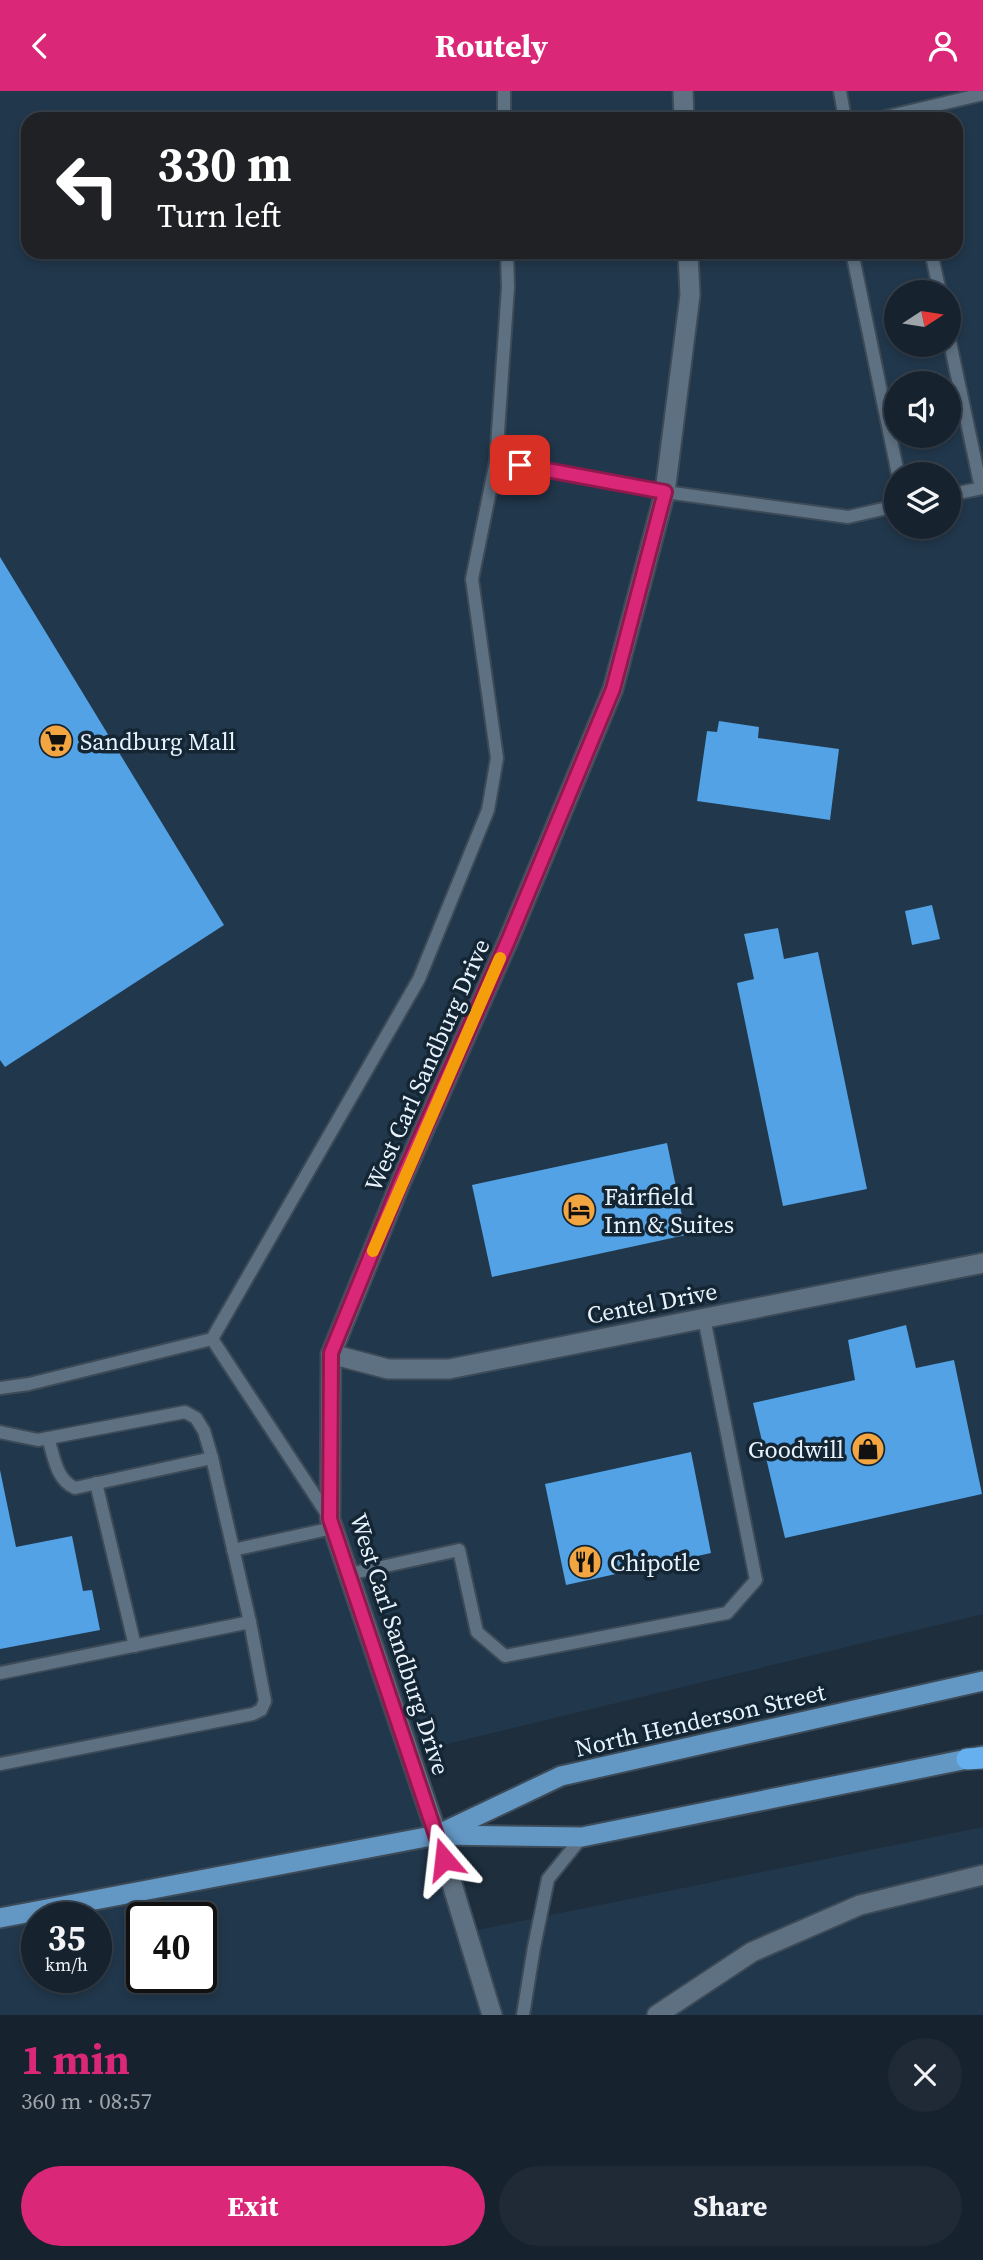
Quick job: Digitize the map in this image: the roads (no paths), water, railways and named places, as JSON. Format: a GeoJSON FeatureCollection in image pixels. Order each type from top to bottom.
{"type":"FeatureCollection","features":[{"type":"Feature","properties":{"kind":"main road","name":"North Henderson Street"},"geometry":{"type":"LineString","coordinates":[[437,1835],[561,1776],[983,1681]]}},
{"type":"Feature","properties":{"kind":"main road","name":"North Henderson Street"},"geometry":{"type":"LineString","coordinates":[[0,1918],[437,1835],[582,1837],[978,1758]]}},
{"type":"Feature","properties":{"kind":"street"},"geometry":{"type":"LineString","coordinates":[[683,91],[684,112]]}},
{"type":"Feature","properties":{"kind":"street","name":"West Carl Sandburg Drive"},"geometry":{"type":"LineString","coordinates":[[492,2015],[437,1835],[332,1523],[331,1353],[402,1179],[508,941],[613,689],[665,492],[690,295],[688,259]]}},
{"type":"Feature","properties":{"kind":"street","name":"Centel Drive"},"geometry":{"type":"LineString","coordinates":[[331,1353],[388,1369],[449,1369],[983,1262]]}},
{"type":"Feature","properties":{"kind":"street"},"geometry":{"type":"LineString","coordinates":[[657,2015],[752,1952],[860,1905],[983,1875]]}},
{"type":"Feature","properties":{"kind":"lane"},"geometry":{"type":"LineString","coordinates":[[504,91],[505,112]]}},
{"type":"Feature","properties":{"kind":"lane"},"geometry":{"type":"LineString","coordinates":[[840,91],[844,112]]}},
{"type":"Feature","properties":{"kind":"lane"},"geometry":{"type":"LineString","coordinates":[[918,112],[983,94]]}},
{"type":"Feature","properties":{"kind":"lane"},"geometry":{"type":"LineString","coordinates":[[0,1388],[29,1384],[212,1339],[419,979],[488,810],[497,758],[472,579],[496,461],[508,287],[507,259]]}},
{"type":"Feature","properties":{"kind":"lane"},"geometry":{"type":"LineString","coordinates":[[853,259],[896,462]]}},
{"type":"Feature","properties":{"kind":"lane"},"geometry":{"type":"LineString","coordinates":[[933,259],[938,280]]}},
{"type":"Feature","properties":{"kind":"lane"},"geometry":{"type":"LineString","coordinates":[[953,357],[982,488],[961,492]]}},
{"type":"Feature","properties":{"kind":"lane"},"geometry":{"type":"LineString","coordinates":[[496,461],[665,492],[848,517],[884,509]]}},
{"type":"Feature","properties":{"kind":"lane"},"geometry":{"type":"LineString","coordinates":[[349,1574],[459,1550],[477,1632],[505,1656],[727,1613],[756,1580],[704,1318]]}},
{"type":"Feature","properties":{"kind":"lane"},"geometry":{"type":"LineString","coordinates":[[212,1339],[332,1523],[233,1550]]}},
{"type":"Feature","properties":{"kind":"lane"},"geometry":{"type":"LineString","coordinates":[[0,1432],[38,1440],[185,1412],[197,1419],[204,1431],[212,1458],[250,1622],[265,1702],[261,1710],[253,1714],[0,1764]]}},
{"type":"Feature","properties":{"kind":"lane"},"geometry":{"type":"LineString","coordinates":[[48,1438],[60,1477],[67,1485],[75,1488],[212,1458]]}},
{"type":"Feature","properties":{"kind":"lane"},"geometry":{"type":"LineString","coordinates":[[96,1483],[135,1646]]}},
{"type":"Feature","properties":{"kind":"lane"},"geometry":{"type":"LineString","coordinates":[[0,1673],[250,1622]]}},
{"type":"Feature","properties":{"kind":"lane"},"geometry":{"type":"LineString","coordinates":[[523,2015],[548,1879],[582,1837]]}},
{"type":"Feature","properties":{"kind":"place","name":"Sandburg Mall"},"geometry":{"type":"Point","coordinates":[56,741]}},
{"type":"Feature","properties":{"kind":"place","name":"Fairfield Inn & Suites"},"geometry":{"type":"Point","coordinates":[579,1210]}},
{"type":"Feature","properties":{"kind":"place","name":"Goodwill"},"geometry":{"type":"Point","coordinates":[868,1449]}},
{"type":"Feature","properties":{"kind":"place","name":"Chipotle"},"geometry":{"type":"Point","coordinates":[585,1562]}}]}
